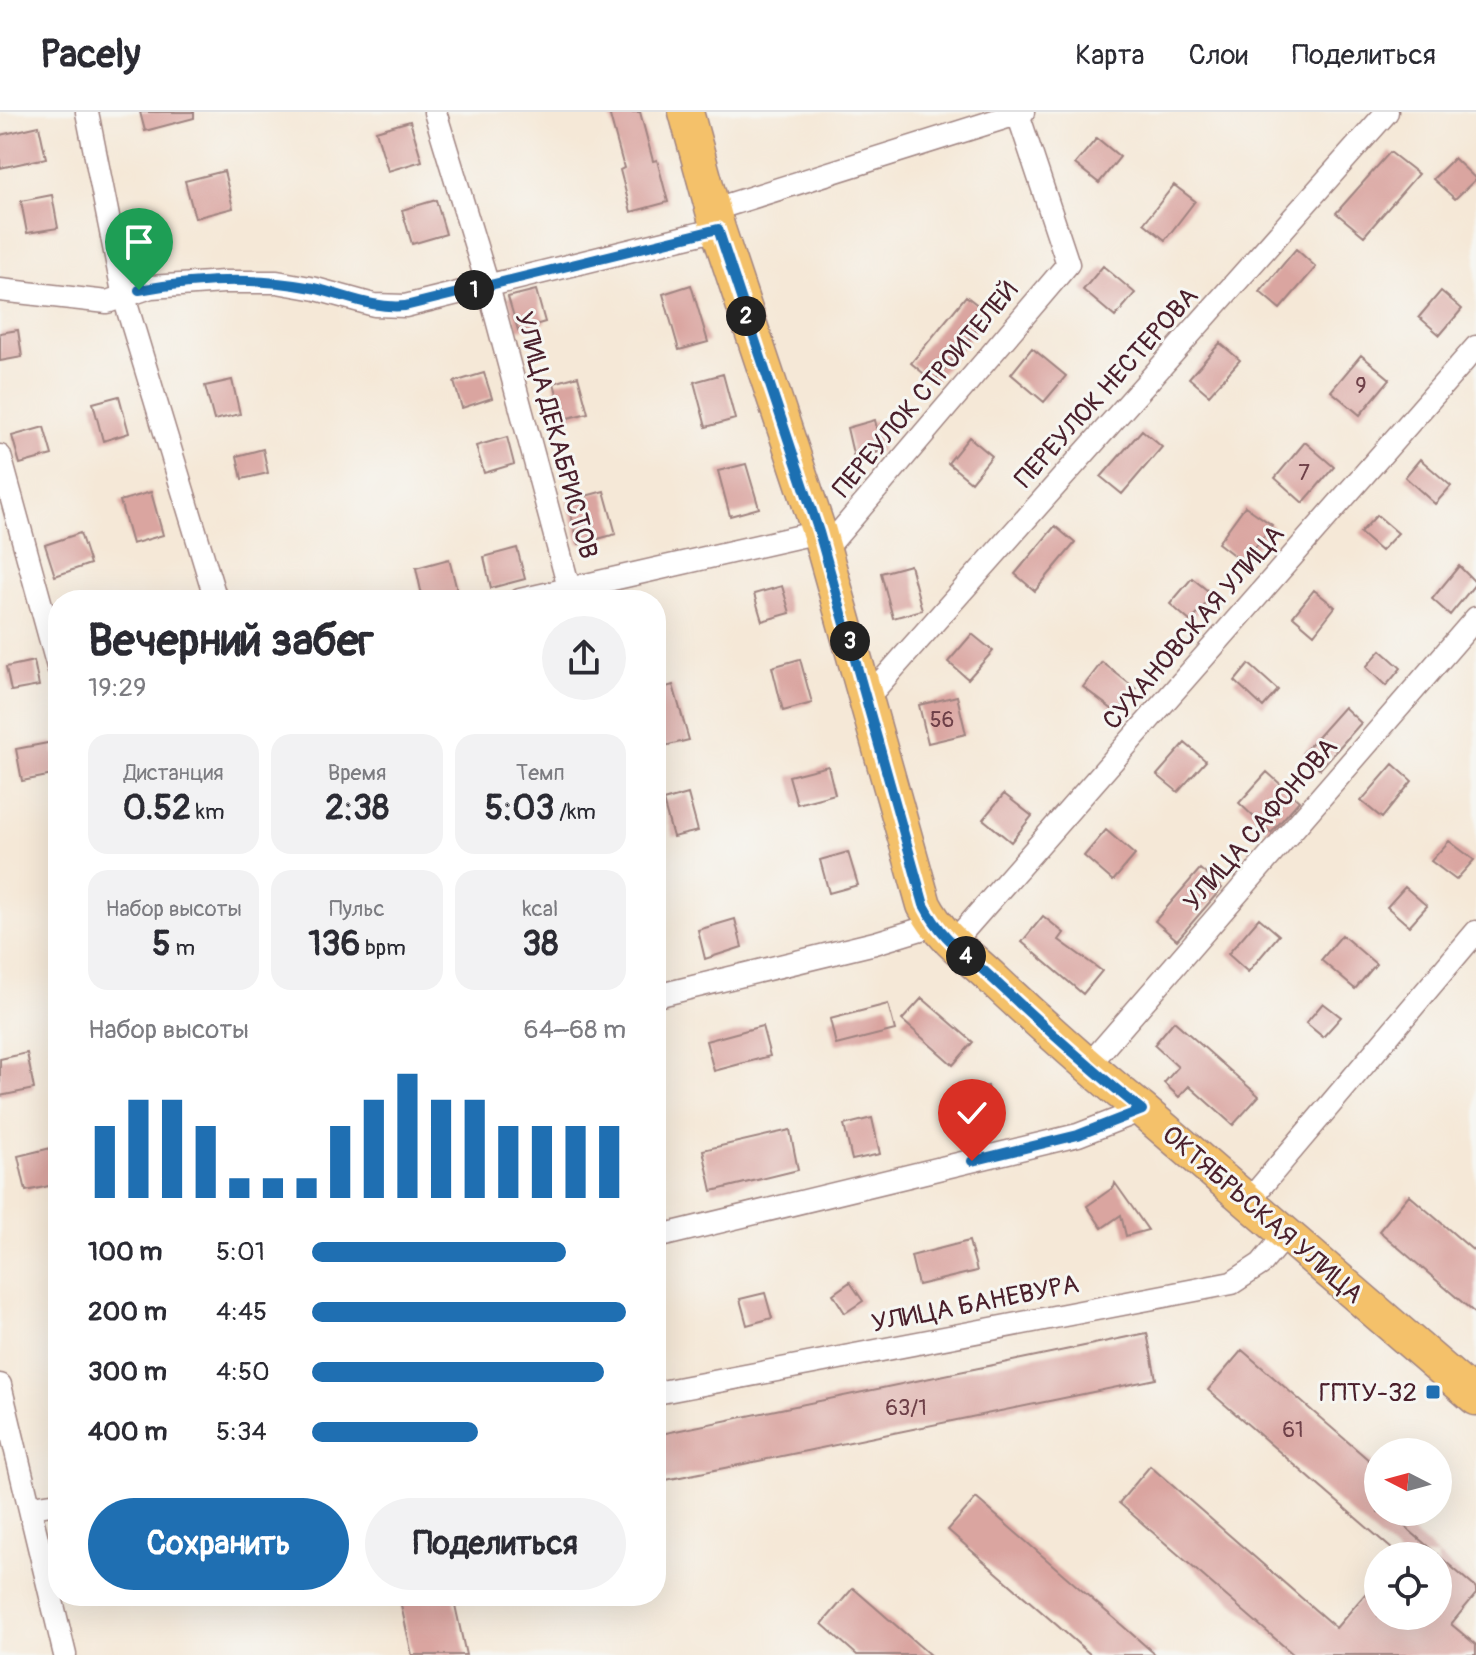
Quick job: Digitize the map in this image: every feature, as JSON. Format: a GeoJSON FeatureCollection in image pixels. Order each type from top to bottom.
{"type":"FeatureCollection","features":[{"type":"Feature","properties":{"kind":"main road","name":"ОКТЯБРЬСКАЯ УЛИЦА"},"geometry":{"type":"LineString","coordinates":[[686,112],[715,220],[822,541],[924,905],[943,935],[1087,1067],[1142,1110],[1476,1398]]}},
{"type":"Feature","properties":{"kind":"street"},"geometry":{"type":"LineString","coordinates":[[87,112],[124,297],[213,590]]}},
{"type":"Feature","properties":{"kind":"street","name":"УЛИЦА ДЕКАБРИСТОВ"},"geometry":{"type":"LineString","coordinates":[[435,112],[488,286],[569,588]]}},
{"type":"Feature","properties":{"kind":"street","name":"ПЕРЕУЛОК НЕСТЕРОВА"},"geometry":{"type":"LineString","coordinates":[[867,698],[1387,112]]}},
{"type":"Feature","properties":{"kind":"street"},"geometry":{"type":"LineString","coordinates":[[0,290],[107,302],[151,287],[277,282],[390,308],[488,286],[715,220],[1021,113]]}},
{"type":"Feature","properties":{"kind":"street","name":"ПЕРЕУЛОК СТРОИТЕЛЕЙ"},"geometry":{"type":"LineString","coordinates":[[822,541],[1068,264],[1021,113]]}},
{"type":"Feature","properties":{"kind":"street","name":"СУХАНОВСКАЯ УЛИЦА"},"geometry":{"type":"LineString","coordinates":[[943,935],[1476,347]]}},
{"type":"Feature","properties":{"kind":"street"},"geometry":{"type":"LineString","coordinates":[[0,456],[48,631]]}},
{"type":"Feature","properties":{"kind":"street"},"geometry":{"type":"LineString","coordinates":[[561,590],[822,541]]}},
{"type":"Feature","properties":{"kind":"street","name":"УЛИЦА САФОНОВА"},"geometry":{"type":"LineString","coordinates":[[1087,1067],[1476,618]]}},
{"type":"Feature","properties":{"kind":"street"},"geometry":{"type":"LineString","coordinates":[[1247,1203],[1476,932]]}},
{"type":"Feature","properties":{"kind":"street"},"geometry":{"type":"LineString","coordinates":[[666,994],[875,943],[943,935]]}},
{"type":"Feature","properties":{"kind":"street"},"geometry":{"type":"LineString","coordinates":[[666,1235],[1078,1135],[1142,1110]]}},
{"type":"Feature","properties":{"kind":"street","name":"УЛИЦА БАНЕВУРА"},"geometry":{"type":"LineString","coordinates":[[666,1391],[1232,1283],[1261,1264],[1286,1234]]}},
{"type":"Feature","properties":{"kind":"street"},"geometry":{"type":"LineString","coordinates":[[0,1385],[48,1579]]}},
{"type":"Feature","properties":{"kind":"street"},"geometry":{"type":"LineString","coordinates":[[32,1507],[48,1505]]}},
{"type":"Feature","properties":{"kind":"street"},"geometry":{"type":"LineString","coordinates":[[54,1606],[65,1655]]}},
{"type":"Feature","properties":{"kind":"building"},"geometry":{"type":"Polygon","coordinates":[[[140,112],[194,112],[194,118],[145,131],[140,112]]]}},
{"type":"Feature","properties":{"kind":"building"},"geometry":{"type":"Polygon","coordinates":[[[609,112],[640,112],[668,202],[631,212],[620,170],[624,168],[609,112]]]}},
{"type":"Feature","properties":{"kind":"building"},"geometry":{"type":"Polygon","coordinates":[[[410,121],[422,161],[388,171],[376,131],[410,121]]]}},
{"type":"Feature","properties":{"kind":"building"},"geometry":{"type":"Polygon","coordinates":[[[39,126],[46,158],[0,168],[0,135],[39,126]]]}},
{"type":"Feature","properties":{"kind":"building"},"geometry":{"type":"Polygon","coordinates":[[[1097,138],[1120,157],[1099,183],[1075,164],[1097,138]]]}},
{"type":"Feature","properties":{"kind":"building"},"geometry":{"type":"Polygon","coordinates":[[[1390,152],[1418,174],[1364,236],[1336,213],[1390,152]]]}},
{"type":"Feature","properties":{"kind":"building"},"geometry":{"type":"Polygon","coordinates":[[[1454,158],[1476,179],[1455,199],[1433,179],[1454,158]]]}},
{"type":"Feature","properties":{"kind":"building"},"geometry":{"type":"Polygon","coordinates":[[[224,171],[233,208],[195,218],[185,181],[224,171]]]}},
{"type":"Feature","properties":{"kind":"building"},"geometry":{"type":"Polygon","coordinates":[[[1174,185],[1195,201],[1165,240],[1144,223],[1174,185]]]}},
{"type":"Feature","properties":{"kind":"building"},"geometry":{"type":"Polygon","coordinates":[[[52,195],[58,228],[27,233],[21,201],[52,195]]]}},
{"type":"Feature","properties":{"kind":"building"},"geometry":{"type":"Polygon","coordinates":[[[436,200],[446,234],[412,244],[402,210],[436,200]]]}},
{"type":"Feature","properties":{"kind":"building"},"geometry":{"type":"Polygon","coordinates":[[[1296,249],[1316,267],[1280,309],[1260,292],[1296,249]]]}},
{"type":"Feature","properties":{"kind":"building"},"geometry":{"type":"Polygon","coordinates":[[[1103,266],[1135,293],[1115,317],[1083,290],[1103,266]]]}},
{"type":"Feature","properties":{"kind":"building"},"geometry":{"type":"Polygon","coordinates":[[[691,285],[708,342],[679,350],[663,294],[691,285]]]}},
{"type":"Feature","properties":{"kind":"building"},"geometry":{"type":"Polygon","coordinates":[[[536,290],[545,322],[518,330],[508,297],[536,290]]]}},
{"type":"Feature","properties":{"kind":"building"},"geometry":{"type":"Polygon","coordinates":[[[1441,291],[1462,309],[1440,335],[1419,317],[1441,291]]]}},
{"type":"Feature","properties":{"kind":"building"},"geometry":{"type":"Polygon","coordinates":[[[966,296],[989,314],[934,382],[911,363],[966,296]]]}},
{"type":"Feature","properties":{"kind":"building"},"geometry":{"type":"Polygon","coordinates":[[[18,330],[22,357],[0,361],[0,333],[18,330]]]}},
{"type":"Feature","properties":{"kind":"building"},"geometry":{"type":"Polygon","coordinates":[[[1220,343],[1240,360],[1209,395],[1189,378],[1220,343]]]}},
{"type":"Feature","properties":{"kind":"building"},"geometry":{"type":"Polygon","coordinates":[[[1032,348],[1066,376],[1044,402],[1011,374],[1032,348]]]}},
{"type":"Feature","properties":{"kind":"building"},"geometry":{"type":"Polygon","coordinates":[[[1361,355],[1390,379],[1360,415],[1331,391],[1361,355]]]}},
{"type":"Feature","properties":{"kind":"building"},"geometry":{"type":"Polygon","coordinates":[[[484,373],[492,398],[462,408],[454,382],[484,373]]]}},
{"type":"Feature","properties":{"kind":"building"},"geometry":{"type":"Polygon","coordinates":[[[723,374],[735,419],[706,427],[694,382],[723,374]]]}},
{"type":"Feature","properties":{"kind":"building"},"geometry":{"type":"Polygon","coordinates":[[[578,376],[588,413],[564,419],[554,383],[578,376]]]}},
{"type":"Feature","properties":{"kind":"building"},"geometry":{"type":"Polygon","coordinates":[[[232,380],[240,414],[214,420],[205,386],[232,380]]]}},
{"type":"Feature","properties":{"kind":"building"},"geometry":{"type":"Polygon","coordinates":[[[119,396],[129,433],[103,441],[93,403],[119,396]]]}},
{"type":"Feature","properties":{"kind":"building"},"geometry":{"type":"Polygon","coordinates":[[[875,420],[882,451],[854,458],[847,428],[875,420]]]}},
{"type":"Feature","properties":{"kind":"building"},"geometry":{"type":"Polygon","coordinates":[[[44,427],[52,455],[20,464],[12,436],[44,427]]]}},
{"type":"Feature","properties":{"kind":"building"},"geometry":{"type":"Polygon","coordinates":[[[1142,430],[1162,447],[1122,494],[1101,477],[1142,430]]]}},
{"type":"Feature","properties":{"kind":"building"},"geometry":{"type":"Polygon","coordinates":[[[507,437],[514,464],[484,473],[476,446],[507,437]]]}},
{"type":"Feature","properties":{"kind":"building"},"geometry":{"type":"Polygon","coordinates":[[[969,437],[992,456],[971,482],[948,463],[969,437]]]}},
{"type":"Feature","properties":{"kind":"building"},"geometry":{"type":"Polygon","coordinates":[[[1305,442],[1334,467],[1303,503],[1275,478],[1305,442]]]}},
{"type":"Feature","properties":{"kind":"building"},"geometry":{"type":"Polygon","coordinates":[[[263,449],[268,473],[242,479],[237,456],[263,449]]]}},
{"type":"Feature","properties":{"kind":"building"},"geometry":{"type":"Polygon","coordinates":[[[1420,459],[1451,486],[1435,504],[1405,477],[1420,459]]]}},
{"type":"Feature","properties":{"kind":"building"},"geometry":{"type":"Polygon","coordinates":[[[746,464],[759,508],[730,516],[718,471],[746,464]]]}},
{"type":"Feature","properties":{"kind":"building"},"geometry":{"type":"Polygon","coordinates":[[[604,491],[616,534],[579,544],[567,501],[604,491]]]}},
{"type":"Feature","properties":{"kind":"building"},"geometry":{"type":"Polygon","coordinates":[[[151,492],[163,535],[132,544],[120,501],[151,492]]]}},
{"type":"Feature","properties":{"kind":"building"},"geometry":{"type":"Polygon","coordinates":[[[1245,506],[1272,525],[1244,563],[1218,543],[1245,506]]]}},
{"type":"Feature","properties":{"kind":"building"},"geometry":{"type":"Polygon","coordinates":[[[1377,515],[1398,533],[1381,551],[1360,533],[1377,515]]]}},
{"type":"Feature","properties":{"kind":"building"},"geometry":{"type":"Polygon","coordinates":[[[1055,526],[1075,543],[1035,591],[1015,574],[1055,526]]]}},
{"type":"Feature","properties":{"kind":"building"},"geometry":{"type":"Polygon","coordinates":[[[80,533],[90,564],[55,576],[45,545],[80,533]]]}},
{"type":"Feature","properties":{"kind":"building"},"geometry":{"type":"Polygon","coordinates":[[[517,548],[525,579],[491,588],[484,557],[517,548]]]}},
{"type":"Feature","properties":{"kind":"building"},"geometry":{"type":"Polygon","coordinates":[[[449,559],[457,590],[421,590],[416,568],[449,559]]]}},
{"type":"Feature","properties":{"kind":"building"},"geometry":{"type":"Polygon","coordinates":[[[910,565],[922,610],[893,618],[881,573],[910,565]]]}},
{"type":"Feature","properties":{"kind":"building"},"geometry":{"type":"Polygon","coordinates":[[[1459,566],[1476,583],[1450,615],[1432,599],[1459,566]]]}},
{"type":"Feature","properties":{"kind":"building"},"geometry":{"type":"Polygon","coordinates":[[[1192,578],[1213,595],[1191,622],[1170,604],[1192,578]]]}},
{"type":"Feature","properties":{"kind":"building"},"geometry":{"type":"Polygon","coordinates":[[[782,586],[790,613],[762,621],[754,594],[782,586]]]}},
{"type":"Feature","properties":{"kind":"building"},"geometry":{"type":"Polygon","coordinates":[[[1314,590],[1335,607],[1314,634],[1293,616],[1314,590]]]}},
{"type":"Feature","properties":{"kind":"building"},"geometry":{"type":"Polygon","coordinates":[[[972,634],[993,651],[968,679],[948,662],[972,634]]]}},
{"type":"Feature","properties":{"kind":"building"},"geometry":{"type":"Polygon","coordinates":[[[1381,650],[1401,668],[1386,686],[1366,667],[1381,650]]]}},
{"type":"Feature","properties":{"kind":"building"},"geometry":{"type":"Polygon","coordinates":[[[800,659],[812,703],[783,711],[772,667],[800,659]]]}},
{"type":"Feature","properties":{"kind":"building"},"geometry":{"type":"Polygon","coordinates":[[[34,661],[39,686],[11,691],[6,667],[34,661]]]}},
{"type":"Feature","properties":{"kind":"building"},"geometry":{"type":"Polygon","coordinates":[[[1102,662],[1136,689],[1117,713],[1083,687],[1102,662]]]}},
{"type":"Feature","properties":{"kind":"building"},"geometry":{"type":"Polygon","coordinates":[[[1249,664],[1278,690],[1263,707],[1235,681],[1249,664]]]}},
{"type":"Feature","properties":{"kind":"building"},"geometry":{"type":"Polygon","coordinates":[[[673,685],[689,740],[666,746],[666,687],[673,685]]]}},
{"type":"Feature","properties":{"kind":"building"},"geometry":{"type":"Polygon","coordinates":[[[957,696],[966,734],[928,743],[919,705],[957,696]]]}},
{"type":"Feature","properties":{"kind":"building"},"geometry":{"type":"Polygon","coordinates":[[[1344,707],[1361,723],[1320,769],[1303,753],[1344,707]]]}},
{"type":"Feature","properties":{"kind":"building"},"geometry":{"type":"Polygon","coordinates":[[[48,743],[48,776],[22,781],[16,749],[48,743]]]}},
{"type":"Feature","properties":{"kind":"building"},"geometry":{"type":"Polygon","coordinates":[[[1185,743],[1206,761],[1178,792],[1157,775],[1185,743]]]}},
{"type":"Feature","properties":{"kind":"building"},"geometry":{"type":"Polygon","coordinates":[[[1393,764],[1412,781],[1382,818],[1361,801],[1393,764]]]}},
{"type":"Feature","properties":{"kind":"building"},"geometry":{"type":"Polygon","coordinates":[[[828,766],[835,794],[797,804],[789,776],[828,766]]]}},
{"type":"Feature","properties":{"kind":"building"},"geometry":{"type":"Polygon","coordinates":[[[1267,772],[1299,801],[1271,833],[1239,803],[1267,772]]]}},
{"type":"Feature","properties":{"kind":"building"},"geometry":{"type":"Polygon","coordinates":[[[688,794],[698,831],[673,837],[666,800],[688,794]]]}},
{"type":"Feature","properties":{"kind":"building"},"geometry":{"type":"Polygon","coordinates":[[[1004,794],[1032,816],[1011,842],[983,819],[1004,794]]]}},
{"type":"Feature","properties":{"kind":"building"},"geometry":{"type":"Polygon","coordinates":[[[1106,830],[1135,855],[1113,881],[1084,856],[1106,830]]]}},
{"type":"Feature","properties":{"kind":"building"},"geometry":{"type":"Polygon","coordinates":[[[1449,841],[1474,860],[1456,880],[1431,861],[1449,841]]]}},
{"type":"Feature","properties":{"kind":"building"},"geometry":{"type":"Polygon","coordinates":[[[848,852],[858,885],[829,893],[820,860],[848,852]]]}},
{"type":"Feature","properties":{"kind":"building"},"geometry":{"type":"Polygon","coordinates":[[[1200,869],[1222,888],[1177,940],[1155,921],[1200,869]]]}},
{"type":"Feature","properties":{"kind":"building"},"geometry":{"type":"Polygon","coordinates":[[[1405,887],[1427,906],[1409,926],[1387,907],[1405,887]]]}},
{"type":"Feature","properties":{"kind":"building"},"geometry":{"type":"Polygon","coordinates":[[[1043,916],[1064,933],[1059,940],[1102,971],[1083,994],[1022,942],[1043,916]]]}},
{"type":"Feature","properties":{"kind":"building"},"geometry":{"type":"Polygon","coordinates":[[[1259,918],[1279,935],[1248,972],[1228,954],[1259,918]]]}},
{"type":"Feature","properties":{"kind":"building"},"geometry":{"type":"Polygon","coordinates":[[[735,919],[742,947],[705,959],[698,930],[735,919]]]}},
{"type":"Feature","properties":{"kind":"building"},"geometry":{"type":"Polygon","coordinates":[[[1342,935],[1376,964],[1355,989],[1321,960],[1342,935]]]}},
{"type":"Feature","properties":{"kind":"building"},"geometry":{"type":"Polygon","coordinates":[[[922,998],[973,1042],[953,1065],[902,1020],[922,998]]]}},
{"type":"Feature","properties":{"kind":"building"},"geometry":{"type":"Polygon","coordinates":[[[1323,1003],[1341,1017],[1323,1037],[1306,1023],[1323,1003]]]}},
{"type":"Feature","properties":{"kind":"building"},"geometry":{"type":"Polygon","coordinates":[[[888,1004],[895,1030],[836,1045],[830,1019],[888,1004]]]}},
{"type":"Feature","properties":{"kind":"building"},"geometry":{"type":"Polygon","coordinates":[[[1174,1021],[1259,1096],[1233,1125],[1189,1086],[1179,1097],[1164,1083],[1178,1067],[1154,1045],[1174,1021]]]}},
{"type":"Feature","properties":{"kind":"building"},"geometry":{"type":"Polygon","coordinates":[[[762,1026],[770,1056],[714,1071],[706,1041],[762,1026]]]}},
{"type":"Feature","properties":{"kind":"building"},"geometry":{"type":"Polygon","coordinates":[[[27,1053],[34,1089],[0,1096],[0,1059],[27,1053]]]}},
{"type":"Feature","properties":{"kind":"building"},"geometry":{"type":"Polygon","coordinates":[[[988,1086],[995,1121],[973,1126],[966,1090],[988,1086]]]}},
{"type":"Feature","properties":{"kind":"building"},"geometry":{"type":"Polygon","coordinates":[[[872,1118],[880,1154],[852,1160],[844,1125],[872,1118]]]}},
{"type":"Feature","properties":{"kind":"building"},"geometry":{"type":"Polygon","coordinates":[[[790,1130],[798,1170],[712,1191],[703,1150],[790,1130]]]}},
{"type":"Feature","properties":{"kind":"building"},"geometry":{"type":"Polygon","coordinates":[[[48,1149],[48,1186],[26,1191],[18,1156],[48,1149]]]}},
{"type":"Feature","properties":{"kind":"building"},"geometry":{"type":"Polygon","coordinates":[[[1115,1183],[1148,1230],[1126,1236],[1121,1215],[1102,1228],[1087,1206],[1114,1187],[1115,1183]]]}},
{"type":"Feature","properties":{"kind":"building"},"geometry":{"type":"Polygon","coordinates":[[[1409,1195],[1476,1253],[1476,1314],[1379,1231],[1409,1195]]]}},
{"type":"Feature","properties":{"kind":"building"},"geometry":{"type":"Polygon","coordinates":[[[969,1241],[977,1271],[918,1285],[911,1256],[969,1241]]]}},
{"type":"Feature","properties":{"kind":"building"},"geometry":{"type":"Polygon","coordinates":[[[850,1282],[863,1301],[845,1313],[833,1294],[850,1282]]]}},
{"type":"Feature","properties":{"kind":"building"},"geometry":{"type":"Polygon","coordinates":[[[765,1293],[772,1318],[747,1325],[740,1299],[765,1293]]]}},
{"type":"Feature","properties":{"kind":"building"},"geometry":{"type":"Polygon","coordinates":[[[1147,1333],[1156,1379],[666,1480],[666,1433],[1147,1333]]]}},
{"type":"Feature","properties":{"kind":"building"},"geometry":{"type":"Polygon","coordinates":[[[1242,1350],[1364,1456],[1364,1525],[1208,1390],[1242,1350]]]}},
{"type":"Feature","properties":{"kind":"building"},"geometry":{"type":"Polygon","coordinates":[[[1150,1466],[1336,1628],[1364,1595],[1364,1630],[1452,1630],[1452,1625],[1476,1645],[1476,1655],[1294,1655],[1119,1503],[1150,1466]]]}},
{"type":"Feature","properties":{"kind":"building"},"geometry":{"type":"Polygon","coordinates":[[[976,1498],[1156,1655],[1091,1655],[948,1530],[976,1498]]]}},
{"type":"Feature","properties":{"kind":"building"},"geometry":{"type":"Polygon","coordinates":[[[1365,1526],[1404,1526],[1423,1542],[1384,1542],[1365,1526]]]}},
{"type":"Feature","properties":{"kind":"building"},"geometry":{"type":"Polygon","coordinates":[[[1452,1567],[1476,1588],[1476,1594],[1452,1623],[1452,1567]]]}},
{"type":"Feature","properties":{"kind":"building"},"geometry":{"type":"Polygon","coordinates":[[[853,1588],[930,1655],[857,1655],[822,1624],[853,1588]]]}},
{"type":"Feature","properties":{"kind":"building"},"geometry":{"type":"Polygon","coordinates":[[[401,1606],[455,1606],[466,1655],[412,1655],[401,1606]]]}},
{"type":"Feature","properties":{"kind":"place","name":"ГПТУ-32"},"geometry":{"type":"Point","coordinates":[1433,1392]}},
{"type":"Feature","properties":{"kind":"route"},"geometry":{"type":"LineString","coordinates":[[139,290],[224,282],[277,282],[390,308],[718,229],[819,532],[924,905],[934,925],[951,945],[975,963],[1087,1067],[1142,1110],[1078,1135],[972,1161]]}}]}
